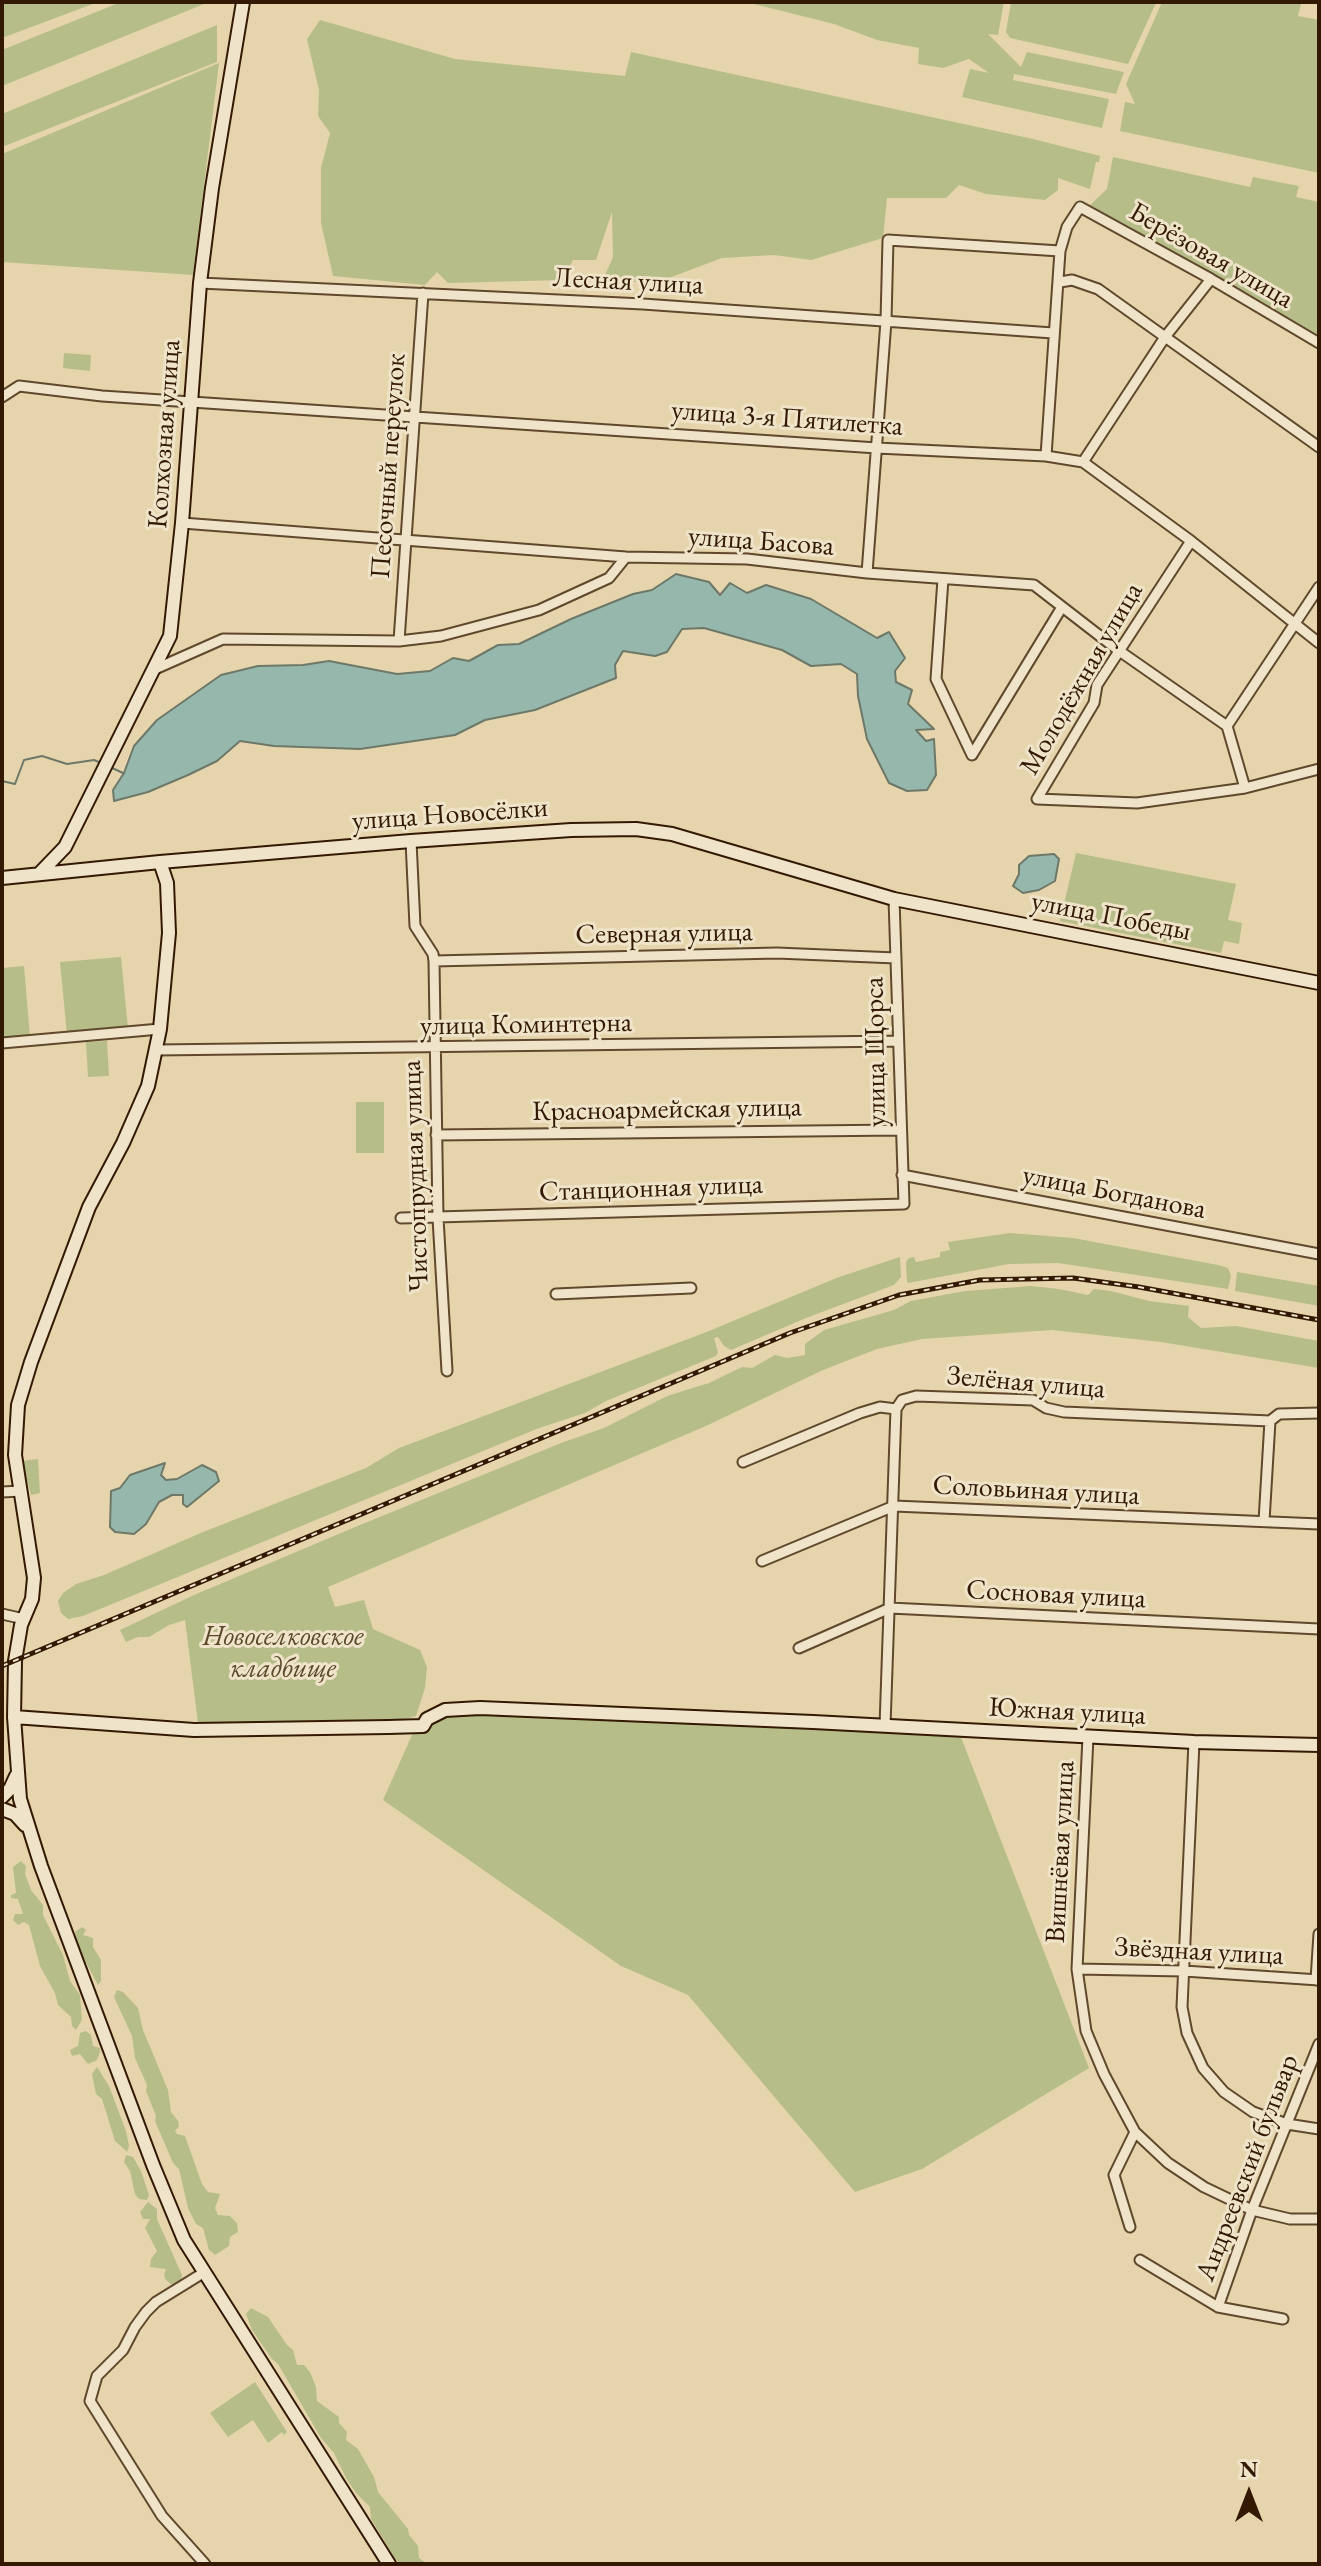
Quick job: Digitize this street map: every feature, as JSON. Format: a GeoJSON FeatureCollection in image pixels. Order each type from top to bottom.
{"type":"FeatureCollection","features":[{"type":"Feature","properties":{"kind":"street","name":"Колхозная улица"},"geometry":{"type":"LineString","coordinates":[[39,874],[65,847],[170,636],[200,283],[212,188],[243,2]]}},
{"type":"Feature","properties":{"kind":"street","name":"Берёзовая улица"},"geometry":{"type":"LineString","coordinates":[[1060,251],[1067,227],[1080,207],[1319,343]]}},
{"type":"Feature","properties":{"kind":"street"},"geometry":{"type":"LineString","coordinates":[[867,573],[886,321],[888,240],[1060,251],[1046,456]]}},
{"type":"Feature","properties":{"kind":"street"},"geometry":{"type":"LineString","coordinates":[[1083,462],[1165,337],[1211,279]]}},
{"type":"Feature","properties":{"kind":"street"},"geometry":{"type":"LineString","coordinates":[[1060,282],[1072,280],[1098,289],[1319,447]]}},
{"type":"Feature","properties":{"kind":"street","name":"Лесная улица"},"geometry":{"type":"LineString","coordinates":[[200,283],[643,304],[1053,333]]}},
{"type":"Feature","properties":{"kind":"street","name":"Песочный переулок"},"geometry":{"type":"LineString","coordinates":[[399,641],[423,293]]}},
{"type":"Feature","properties":{"kind":"street","name":"улица 3-я Пятилетка"},"geometry":{"type":"LineString","coordinates":[[2,397],[19,386],[191,403],[877,448],[1046,456],[1083,462],[1191,541],[1319,643]]}},
{"type":"Feature","properties":{"kind":"street","name":"улица Басова"},"geometry":{"type":"LineString","coordinates":[[182,523],[626,557],[747,559],[867,573],[1034,585],[1118,650],[1227,726]]}},
{"type":"Feature","properties":{"kind":"street","name":"Молодёжная улица"},"geometry":{"type":"LineString","coordinates":[[1191,541],[1097,685],[1094,703],[1037,799],[1137,803],[1245,788]]}},
{"type":"Feature","properties":{"kind":"street"},"geometry":{"type":"LineString","coordinates":[[153,670],[223,639],[399,641],[441,636],[539,610],[609,578],[626,557]]}},
{"type":"Feature","properties":{"kind":"street"},"geometry":{"type":"LineString","coordinates":[[943,579],[936,679],[972,755],[1062,607]]}},
{"type":"Feature","properties":{"kind":"street"},"geometry":{"type":"LineString","coordinates":[[1319,587],[1227,726],[1245,788],[1319,769]]}},
{"type":"Feature","properties":{"kind":"street","name":"улица Новосёлки"},"geometry":{"type":"LineString","coordinates":[[2,878],[411,841],[585,829],[636,829],[672,834],[894,899]]}},
{"type":"Feature","properties":{"kind":"street","name":"Чистопрудная улица"},"geometry":{"type":"LineString","coordinates":[[411,841],[415,926],[433,954],[434,961],[438,1218],[447,1371]]}},
{"type":"Feature","properties":{"kind":"street"},"geometry":{"type":"LineString","coordinates":[[65,847],[70,871]]}},
{"type":"Feature","properties":{"kind":"street"},"geometry":{"type":"LineString","coordinates":[[160,862],[168,891],[169,933],[160,1029],[148,1086],[123,1143],[89,1207],[18,1405],[15,1455],[34,1578],[32,1599],[16,1644],[14,1717],[20,1799],[28,1829],[169,2207],[203,2273],[389,2564]]}},
{"type":"Feature","properties":{"kind":"street","name":"улица Щорса"},"geometry":{"type":"LineString","coordinates":[[894,899],[899,1130],[904,1204]]}},
{"type":"Feature","properties":{"kind":"street","name":"улица Победы"},"geometry":{"type":"LineString","coordinates":[[894,899],[1319,983]]}},
{"type":"Feature","properties":{"kind":"street","name":"Северная улица"},"geometry":{"type":"LineString","coordinates":[[434,961],[777,953],[896,958]]}},
{"type":"Feature","properties":{"kind":"street"},"geometry":{"type":"LineString","coordinates":[[2,1043],[160,1029]]}},
{"type":"Feature","properties":{"kind":"street","name":"улица Коминтерна"},"geometry":{"type":"LineString","coordinates":[[156,1050],[898,1041]]}},
{"type":"Feature","properties":{"kind":"street","name":"Красноармейская улица"},"geometry":{"type":"LineString","coordinates":[[436,1135],[899,1130]]}},
{"type":"Feature","properties":{"kind":"street","name":"улица Богданова"},"geometry":{"type":"LineString","coordinates":[[902,1175],[1319,1254]]}},
{"type":"Feature","properties":{"kind":"street","name":"Станционная улица"},"geometry":{"type":"LineString","coordinates":[[401,1218],[904,1204]]}},
{"type":"Feature","properties":{"kind":"street"},"geometry":{"type":"LineString","coordinates":[[556,1294],[691,1288]]}},
{"type":"Feature","properties":{"kind":"street","name":"Зелёная улица"},"geometry":{"type":"LineString","coordinates":[[743,1462],[860,1413],[880,1407],[896,1409],[902,1400],[916,1396],[1033,1400],[1046,1408],[1064,1412],[1270,1421],[1279,1414],[1319,1413]]}},
{"type":"Feature","properties":{"kind":"street"},"geometry":{"type":"LineString","coordinates":[[885,1726],[896,1409]]}},
{"type":"Feature","properties":{"kind":"street"},"geometry":{"type":"LineString","coordinates":[[1264,1521],[1270,1421]]}},
{"type":"Feature","properties":{"kind":"street"},"geometry":{"type":"LineString","coordinates":[[2,1492],[21,1491]]}},
{"type":"Feature","properties":{"kind":"street","name":"Соловьиная улица"},"geometry":{"type":"LineString","coordinates":[[762,1561],[894,1506],[1319,1524]]}},
{"type":"Feature","properties":{"kind":"street","name":"Сосновая улица"},"geometry":{"type":"LineString","coordinates":[[799,1648],[890,1608],[1319,1629]]}},
{"type":"Feature","properties":{"kind":"street"},"geometry":{"type":"LineString","coordinates":[[2,1614],[24,1619]]}},
{"type":"Feature","properties":{"kind":"street","name":"Южная улица"},"geometry":{"type":"LineString","coordinates":[[14,1717],[194,1730],[423,1726],[435,1713],[456,1708],[1319,1745]]}},
{"type":"Feature","properties":{"kind":"street","name":"Вишнёвая улица"},"geometry":{"type":"LineString","coordinates":[[1088,1737],[1077,1969],[1086,2031],[1104,2074],[1135,2132],[1168,2163],[1252,2210],[1290,2219],[1319,2219]]}},
{"type":"Feature","properties":{"kind":"street"},"geometry":{"type":"LineString","coordinates":[[1194,1742],[1182,2007],[1187,2033],[1203,2068],[1224,2092],[1253,2112],[1287,2124],[1319,2129]]}},
{"type":"Feature","properties":{"kind":"street"},"geometry":{"type":"LineString","coordinates":[[2,1797],[10,1789],[17,1773]]}},
{"type":"Feature","properties":{"kind":"street"},"geometry":{"type":"LineString","coordinates":[[2,1806],[20,1799]]}},
{"type":"Feature","properties":{"kind":"street"},"geometry":{"type":"LineString","coordinates":[[2,1806],[15,1814],[28,1829]]}},
{"type":"Feature","properties":{"kind":"street"},"geometry":{"type":"LineString","coordinates":[[1318,1980],[1319,1934]]}},
{"type":"Feature","properties":{"kind":"street","name":"Звёздная улица"},"geometry":{"type":"LineString","coordinates":[[1077,1969],[1184,1971],[1318,1980]]}},
{"type":"Feature","properties":{"kind":"street","name":"Андреевский бульвар"},"geometry":{"type":"LineString","coordinates":[[1218,2307],[1252,2210],[1319,2044]]}},
{"type":"Feature","properties":{"kind":"street"},"geometry":{"type":"LineString","coordinates":[[1130,2227],[1114,2175],[1135,2132]]}},
{"type":"Feature","properties":{"kind":"street"},"geometry":{"type":"LineString","coordinates":[[1140,2260],[1218,2307],[1283,2319]]}},
{"type":"Feature","properties":{"kind":"street"},"geometry":{"type":"LineString","coordinates":[[203,2273],[156,2302],[135,2327],[123,2350],[97,2376],[90,2401],[162,2516],[205,2564]]}},
{"type":"Feature","properties":{"kind":"green space"},"geometry":{"type":"Polygon","coordinates":[[[2,2],[98,2],[2,38],[2,2]]]}},
{"type":"Feature","properties":{"kind":"green space"},"geometry":{"type":"Polygon","coordinates":[[[121,2],[209,2],[2,86],[2,50],[121,2]]]}},
{"type":"Feature","properties":{"kind":"green space"},"geometry":{"type":"Polygon","coordinates":[[[746,2],[1004,2],[998,35],[988,34],[1021,67],[1027,52],[1124,72],[1116,94],[1014,74],[1013,80],[1109,99],[1102,128],[962,97],[970,69],[989,73],[969,59],[943,68],[918,64],[919,48],[877,40],[834,24],[746,2]]]}},
{"type":"Feature","properties":{"kind":"green space"},"geometry":{"type":"Polygon","coordinates":[[[1011,2],[1156,3],[1128,64],[1010,38],[1006,32],[1011,2]]]}},
{"type":"Feature","properties":{"kind":"green space"},"geometry":{"type":"Polygon","coordinates":[[[1162,2],[1319,2],[1301,4],[1298,16],[1319,20],[1319,173],[1120,131],[1125,102],[1135,104],[1126,84],[1162,2]]]}},
{"type":"Feature","properties":{"kind":"green space"},"geometry":{"type":"Polygon","coordinates":[[[320,20],[455,59],[625,76],[631,52],[1033,139],[1100,156],[1099,162],[1096,162],[1090,189],[1058,178],[1058,190],[1045,200],[986,194],[959,185],[946,198],[887,198],[883,238],[811,260],[774,255],[722,258],[658,282],[602,282],[613,257],[612,212],[596,260],[573,260],[563,280],[448,283],[437,272],[425,285],[333,276],[321,223],[321,168],[330,133],[318,116],[319,90],[307,39],[320,20]]]}},
{"type":"Feature","properties":{"kind":"green space"},"geometry":{"type":"Polygon","coordinates":[[[217,25],[217,62],[2,147],[2,114],[217,25]]]}},
{"type":"Feature","properties":{"kind":"green space"},"geometry":{"type":"Polygon","coordinates":[[[219,63],[193,275],[2,262],[2,154],[219,63]]]}},
{"type":"Feature","properties":{"kind":"green space"},"geometry":{"type":"Polygon","coordinates":[[[1113,157],[1250,187],[1253,177],[1299,186],[1296,197],[1319,202],[1319,343],[1086,209],[1107,189],[1113,157]]]}},
{"type":"Feature","properties":{"kind":"green space"},"geometry":{"type":"Polygon","coordinates":[[[64,353],[91,355],[90,371],[63,368],[64,353]]]}},
{"type":"Feature","properties":{"kind":"green space"},"geometry":{"type":"Polygon","coordinates":[[[1076,853],[1236,884],[1228,920],[1242,923],[1239,944],[1224,941],[1221,953],[1060,921],[1076,853]]]}},
{"type":"Feature","properties":{"kind":"green space"},"geometry":{"type":"Polygon","coordinates":[[[121,957],[128,1029],[67,1034],[60,962],[121,957]]]}},
{"type":"Feature","properties":{"kind":"green space"},"geometry":{"type":"Polygon","coordinates":[[[24,966],[30,1037],[2,1039],[2,968],[24,966]]]}},
{"type":"Feature","properties":{"kind":"green space"},"geometry":{"type":"Polygon","coordinates":[[[107,1041],[109,1076],[88,1077],[86,1042],[107,1041]]]}},
{"type":"Feature","properties":{"kind":"green space"},"geometry":{"type":"Polygon","coordinates":[[[356,1102],[384,1102],[384,1153],[356,1153],[356,1102]]]}},
{"type":"Feature","properties":{"kind":"green space"},"geometry":{"type":"Polygon","coordinates":[[[1010,1233],[1073,1238],[1218,1265],[1228,1268],[1231,1276],[1228,1289],[1058,1263],[1009,1264],[907,1281],[906,1262],[909,1258],[914,1257],[916,1262],[940,1257],[940,1252],[950,1250],[948,1242],[1010,1233]]]}},
{"type":"Feature","properties":{"kind":"green space"},"geometry":{"type":"Polygon","coordinates":[[[900,1257],[901,1277],[894,1285],[731,1350],[718,1337],[714,1338],[718,1352],[716,1356],[606,1401],[585,1413],[539,1428],[83,1616],[68,1619],[61,1613],[58,1601],[76,1584],[366,1468],[399,1448],[704,1333],[839,1277],[900,1257]]]}},
{"type":"Feature","properties":{"kind":"green space"},"geometry":{"type":"Polygon","coordinates":[[[1237,1272],[1319,1286],[1319,1306],[1235,1291],[1237,1272]]]}},
{"type":"Feature","properties":{"kind":"green space","name":"Новоселковское кладбище"},"geometry":{"type":"Polygon","coordinates":[[[1031,1286],[1088,1295],[1094,1289],[1111,1291],[1149,1301],[1189,1306],[1188,1317],[1201,1328],[1236,1326],[1319,1341],[1319,1368],[1161,1342],[1052,1330],[922,1339],[877,1349],[823,1370],[706,1426],[328,1587],[335,1607],[364,1600],[373,1629],[420,1650],[427,1667],[425,1688],[416,1716],[405,1719],[198,1723],[185,1620],[149,1637],[126,1642],[120,1630],[194,1595],[360,1525],[604,1428],[667,1396],[709,1383],[742,1367],[752,1368],[775,1355],[787,1358],[805,1355],[805,1344],[824,1330],[894,1310],[911,1301],[965,1291],[1031,1286]]]}},
{"type":"Feature","properties":{"kind":"green space"},"geometry":{"type":"Polygon","coordinates":[[[38,1459],[40,1493],[31,1495],[22,1461],[38,1459]]]}},
{"type":"Feature","properties":{"kind":"green space"},"geometry":{"type":"Polygon","coordinates":[[[445,1710],[959,1732],[1089,2068],[922,2169],[855,2192],[688,1995],[621,1966],[383,1800],[416,1726],[445,1710]]]}},
{"type":"Feature","properties":{"kind":"green space"},"geometry":{"type":"Polygon","coordinates":[[[21,1861],[26,1866],[25,1874],[31,1890],[43,1905],[43,1915],[63,1955],[70,1981],[80,1995],[82,2020],[76,2030],[71,2017],[58,2005],[40,1966],[29,1925],[24,1922],[18,1925],[13,1920],[15,1914],[23,1914],[18,1899],[11,1898],[16,1893],[13,1867],[21,1861]]]}},
{"type":"Feature","properties":{"kind":"green space"},"geometry":{"type":"Polygon","coordinates":[[[82,1927],[86,1930],[83,1935],[93,1938],[93,1947],[101,1960],[101,1981],[98,1985],[78,1947],[75,1932],[82,1927]]]}},
{"type":"Feature","properties":{"kind":"green space"},"geometry":{"type":"Polygon","coordinates":[[[117,1990],[138,2008],[143,2030],[168,2090],[171,2112],[178,2121],[175,2131],[185,2136],[202,2184],[208,2192],[220,2194],[215,2208],[218,2215],[230,2216],[237,2223],[238,2232],[230,2237],[229,2246],[215,2255],[209,2250],[203,2228],[196,2224],[188,2208],[179,2169],[173,2163],[155,2121],[147,2085],[135,2058],[132,2036],[114,1997],[117,1990]]]}},
{"type":"Feature","properties":{"kind":"green space"},"geometry":{"type":"Polygon","coordinates":[[[86,2031],[91,2035],[93,2046],[100,2048],[97,2060],[88,2064],[80,2054],[72,2056],[70,2050],[78,2046],[80,2033],[86,2031]]]}},
{"type":"Feature","properties":{"kind":"green space"},"geometry":{"type":"Polygon","coordinates":[[[97,2067],[109,2086],[126,2131],[127,2152],[115,2141],[102,2099],[96,2094],[92,2074],[97,2067]]]}},
{"type":"Feature","properties":{"kind":"green space"},"geometry":{"type":"Polygon","coordinates":[[[126,2155],[133,2157],[141,2171],[149,2195],[147,2200],[139,2199],[135,2194],[130,2171],[124,2162],[126,2155]]]}},
{"type":"Feature","properties":{"kind":"green space"},"geometry":{"type":"Polygon","coordinates":[[[148,2202],[157,2209],[157,2219],[182,2275],[181,2281],[175,2285],[166,2280],[166,2269],[150,2267],[157,2251],[145,2228],[150,2219],[143,2219],[140,2212],[148,2202]]]}},
{"type":"Feature","properties":{"kind":"green space"},"geometry":{"type":"Polygon","coordinates":[[[251,2308],[268,2317],[293,2350],[297,2365],[304,2365],[310,2372],[317,2401],[339,2417],[339,2423],[347,2432],[346,2440],[358,2449],[374,2477],[378,2492],[408,2529],[418,2546],[419,2558],[427,2564],[401,2564],[396,2560],[371,2519],[370,2507],[346,2478],[334,2453],[321,2438],[278,2364],[252,2330],[246,2314],[251,2308]]]}},
{"type":"Feature","properties":{"kind":"green space"},"geometry":{"type":"Polygon","coordinates":[[[255,2382],[287,2432],[284,2435],[282,2432],[268,2443],[253,2420],[228,2437],[210,2413],[255,2382]]]}},
{"type":"Feature","properties":{"kind":"water"},"geometry":{"type":"Polygon","coordinates":[[[676,574],[709,582],[720,595],[730,583],[747,593],[766,585],[811,599],[877,638],[889,632],[905,658],[895,671],[896,682],[912,690],[908,704],[934,729],[916,730],[926,741],[934,739],[936,775],[927,790],[907,791],[889,783],[867,739],[857,674],[841,664],[811,666],[782,650],[704,628],[682,629],[667,652],[655,656],[623,651],[615,665],[616,678],[535,710],[485,720],[455,735],[360,749],[274,746],[240,741],[217,761],[188,775],[148,792],[114,801],[113,790],[124,773],[134,746],[157,720],[221,675],[258,666],[329,661],[397,674],[430,671],[453,658],[469,661],[498,645],[519,644],[571,619],[633,594],[652,590],[676,574]]]}},
{"type":"Feature","properties":{"kind":"water"},"geometry":{"type":"Polygon","coordinates":[[[1054,854],[1059,859],[1055,881],[1039,890],[1023,893],[1013,886],[1019,874],[1019,865],[1029,856],[1054,854]]]}},
{"type":"Feature","properties":{"kind":"water"},"geometry":{"type":"Polygon","coordinates":[[[165,1463],[161,1475],[166,1480],[177,1479],[202,1465],[216,1472],[219,1481],[187,1507],[183,1504],[183,1495],[172,1495],[159,1502],[146,1524],[134,1534],[115,1532],[110,1527],[111,1491],[120,1488],[130,1475],[165,1463]]]}},
{"type":"Feature","properties":{"kind":"waterway"},"geometry":{"type":"LineString","coordinates":[[2,781],[15,784],[24,760],[42,756],[67,764],[94,760],[101,763]]}},
{"type":"Feature","properties":{"kind":"waterway"},"geometry":{"type":"LineString","coordinates":[[110,767],[123,773]]}},
{"type":"Feature","properties":{"kind":"railway"},"geometry":{"type":"LineString","coordinates":[[2,1666],[790,1333],[899,1295],[980,1280],[1073,1278],[1319,1320]]}}]}
